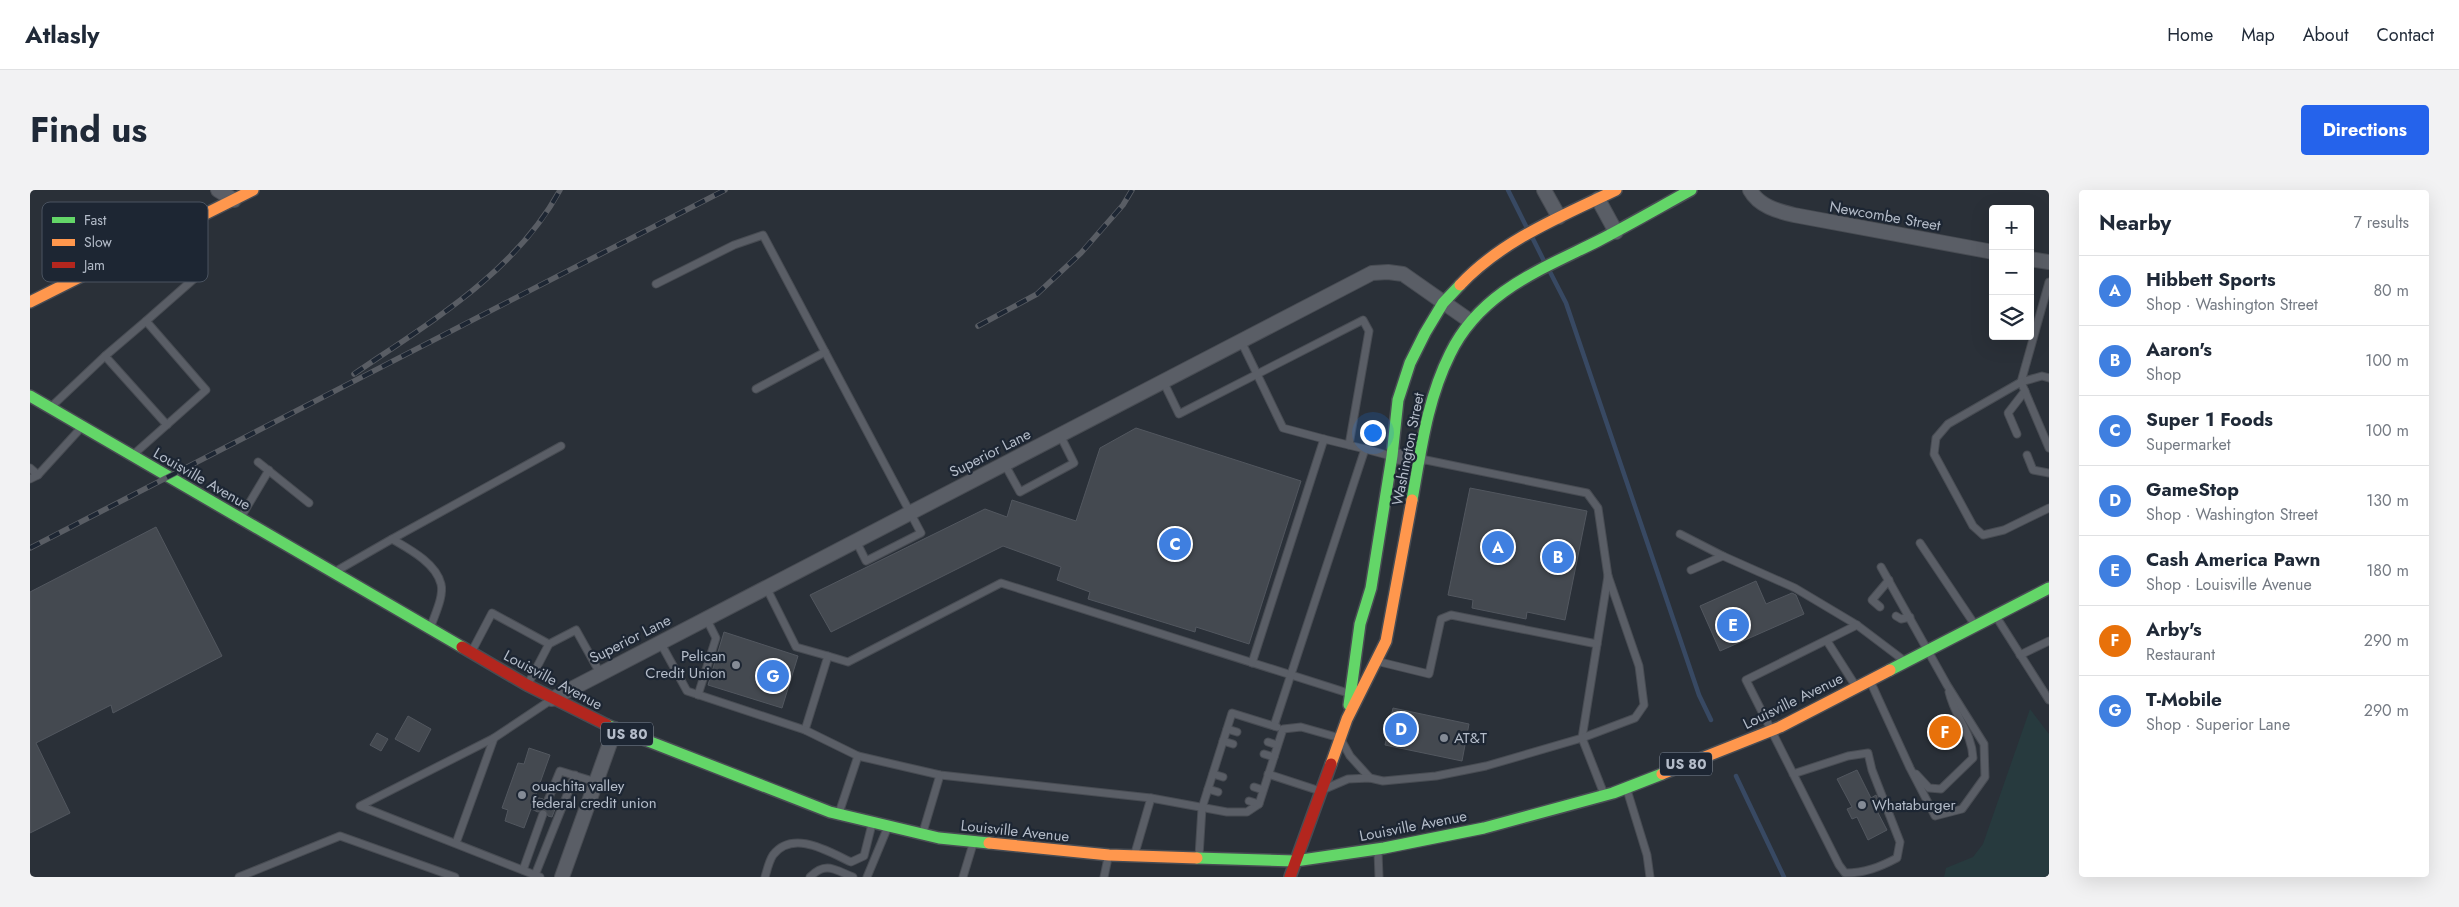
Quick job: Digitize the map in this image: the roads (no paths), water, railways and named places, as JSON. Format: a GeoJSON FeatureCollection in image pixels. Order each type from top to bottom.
{"type":"FeatureCollection","features":[{"type":"Feature","properties":{"kind":"main road"},"geometry":{"type":"LineString","coordinates":[[208,213],[253,190]]}},
{"type":"Feature","properties":{"kind":"main road","name":"Washington Street"},"geometry":{"type":"LineString","coordinates":[[1347,719],[1360,624],[1370,588],[1392,456],[1398,400],[1410,363],[1443,303],[1473,271],[1495,253],[1514,242],[1616,190]]}},
{"type":"Feature","properties":{"kind":"main road","name":"Washington Street"},"geometry":{"type":"LineString","coordinates":[[1290,877],[1347,719],[1386,641],[1429,408],[1439,375],[1470,321],[1505,289],[1527,276],[1616,232],[1691,190]]}},
{"type":"Feature","properties":{"kind":"main road"},"geometry":{"type":"LineString","coordinates":[[30,302],[70,282]]}},
{"type":"Feature","properties":{"kind":"main road","name":"Louisville Avenue"},"geometry":{"type":"LineString","coordinates":[[30,396],[527,685],[614,729],[839,814],[922,834],[973,842],[1109,855],[1295,861],[1378,849],[1484,828],[1604,795],[1770,731],[2049,588]]}},
{"type":"Feature","properties":{"kind":"street"},"geometry":{"type":"LineString","coordinates":[[218,190],[234,200]]}},
{"type":"Feature","properties":{"kind":"street"},"geometry":{"type":"LineString","coordinates":[[1544,190],[1554,220]]}},
{"type":"Feature","properties":{"kind":"street","name":"Newcombe Street"},"geometry":{"type":"LineString","coordinates":[[1750,190],[1755,199],[1761,203],[1774,210],[1794,216],[1989,251]]}},
{"type":"Feature","properties":{"kind":"street"},"geometry":{"type":"LineString","coordinates":[[1598,199],[1616,232]]}},
{"type":"Feature","properties":{"kind":"street"},"geometry":{"type":"LineString","coordinates":[[2034,260],[2049,262]]}},
{"type":"Feature","properties":{"kind":"street","name":"Superior Lane"},"geometry":{"type":"LineString","coordinates":[[552,699],[1372,273],[1388,272],[1403,274],[1470,321]]}},
{"type":"Feature","properties":{"kind":"street"},"geometry":{"type":"LineString","coordinates":[[1392,456],[1420,459]]}},
{"type":"Feature","properties":{"kind":"street"},"geometry":{"type":"LineString","coordinates":[[562,877],[614,729]]}},
{"type":"Feature","properties":{"kind":"lane"},"geometry":{"type":"LineString","coordinates":[[656,284],[734,245],[764,235],[921,533],[866,561],[856,540]]}},
{"type":"Feature","properties":{"kind":"lane"},"geometry":{"type":"LineString","coordinates":[[50,408],[105,356],[190,282]]}},
{"type":"Feature","properties":{"kind":"lane"},"geometry":{"type":"LineString","coordinates":[[2049,282],[2021,382],[2049,448]]}},
{"type":"Feature","properties":{"kind":"lane"},"geometry":{"type":"LineString","coordinates":[[1163,381],[1180,414],[1363,320],[1369,331],[1349,445]]}},
{"type":"Feature","properties":{"kind":"lane"},"geometry":{"type":"LineString","coordinates":[[132,455],[206,390],[146,321]]}},
{"type":"Feature","properties":{"kind":"lane"},"geometry":{"type":"LineString","coordinates":[[1241,341],[1283,428],[1392,456]]}},
{"type":"Feature","properties":{"kind":"lane"},"geometry":{"type":"LineString","coordinates":[[756,389],[826,352]]}},
{"type":"Feature","properties":{"kind":"lane"},"geometry":{"type":"LineString","coordinates":[[105,356],[167,425]]}},
{"type":"Feature","properties":{"kind":"lane"},"geometry":{"type":"LineString","coordinates":[[2049,378],[2042,376],[2021,382],[1948,424],[1936,438],[1934,454],[1973,526],[1983,535],[2004,530],[2049,508]]}},
{"type":"Feature","properties":{"kind":"lane"},"geometry":{"type":"LineString","coordinates":[[2017,434],[2008,413],[2025,391]]}},
{"type":"Feature","properties":{"kind":"lane"},"geometry":{"type":"LineString","coordinates":[[30,478],[38,475],[82,426]]}},
{"type":"Feature","properties":{"kind":"lane"},"geometry":{"type":"LineString","coordinates":[[1004,463],[1020,492],[1074,463],[1060,435]]}},
{"type":"Feature","properties":{"kind":"lane"},"geometry":{"type":"LineString","coordinates":[[1252,663],[1324,439]]}},
{"type":"Feature","properties":{"kind":"lane"},"geometry":{"type":"LineString","coordinates":[[334,572],[561,446]]}},
{"type":"Feature","properties":{"kind":"lane"},"geometry":{"type":"LineString","coordinates":[[1274,726],[1364,449]]}},
{"type":"Feature","properties":{"kind":"lane"},"geometry":{"type":"LineString","coordinates":[[2027,455],[2033,470],[2049,474]]}},
{"type":"Feature","properties":{"kind":"lane"},"geometry":{"type":"LineString","coordinates":[[1268,774],[1320,791],[1348,779],[1370,778],[1383,781],[1436,776],[1536,753],[1582,738],[1635,718],[1644,705],[1639,666],[1608,576],[1598,508],[1587,493],[1420,459]]}},
{"type":"Feature","properties":{"kind":"lane"},"geometry":{"type":"LineString","coordinates":[[258,462],[309,503]]}},
{"type":"Feature","properties":{"kind":"lane"},"geometry":{"type":"LineString","coordinates":[[30,468],[38,475]]}},
{"type":"Feature","properties":{"kind":"lane"},"geometry":{"type":"LineString","coordinates":[[241,518],[269,470]]}},
{"type":"Feature","properties":{"kind":"lane"},"geometry":{"type":"LineString","coordinates":[[1680,534],[1795,588],[1857,625],[1905,661]]}},
{"type":"Feature","properties":{"kind":"lane"},"geometry":{"type":"LineString","coordinates":[[392,539],[416,554],[432,569],[441,584],[440,599],[430,629]]}},
{"type":"Feature","properties":{"kind":"lane"},"geometry":{"type":"LineString","coordinates":[[1920,544],[1975,625]]}},
{"type":"Feature","properties":{"kind":"lane"},"geometry":{"type":"LineString","coordinates":[[1691,570],[1724,556]]}},
{"type":"Feature","properties":{"kind":"lane"},"geometry":{"type":"LineString","coordinates":[[1870,680],[1910,768],[1935,816],[1962,809],[1985,777],[1984,744],[1947,685],[1881,567]]}},
{"type":"Feature","properties":{"kind":"lane"},"geometry":{"type":"LineString","coordinates":[[1604,795],[1582,738],[1608,576]]}},
{"type":"Feature","properties":{"kind":"lane"},"geometry":{"type":"LineString","coordinates":[[1880,607],[1872,600],[1889,580]]}},
{"type":"Feature","properties":{"kind":"lane"},"geometry":{"type":"LineString","coordinates":[[766,587],[796,647],[848,662],[1002,583],[1351,694]]}},
{"type":"Feature","properties":{"kind":"lane"},"geometry":{"type":"LineString","coordinates":[[471,652],[492,613],[549,644]]}},
{"type":"Feature","properties":{"kind":"lane"},"geometry":{"type":"LineString","coordinates":[[1376,661],[1428,674],[1442,619],[1451,615],[1597,644]]}},
{"type":"Feature","properties":{"kind":"lane"},"geometry":{"type":"LineString","coordinates":[[1995,615],[2049,700]]}},
{"type":"Feature","properties":{"kind":"lane"},"geometry":{"type":"LineString","coordinates":[[1896,616],[1901,619],[1910,617]]}},
{"type":"Feature","properties":{"kind":"lane"},"geometry":{"type":"LineString","coordinates":[[698,695],[716,638],[706,618]]}},
{"type":"Feature","properties":{"kind":"lane"},"geometry":{"type":"LineString","coordinates":[[1793,774],[1848,756],[1868,753],[1872,770],[1900,842],[1897,858],[1880,867],[1859,873],[1845,873],[1839,866],[1770,731],[1746,680],[1857,625]]}},
{"type":"Feature","properties":{"kind":"lane"},"geometry":{"type":"LineString","coordinates":[[527,685],[549,644],[576,630],[600,673]]}},
{"type":"Feature","properties":{"kind":"lane"},"geometry":{"type":"LineString","coordinates":[[1827,641],[1856,687]]}},
{"type":"Feature","properties":{"kind":"lane"},"geometry":{"type":"LineString","coordinates":[[2020,655],[2049,641]]}},
{"type":"Feature","properties":{"kind":"lane"},"geometry":{"type":"LineString","coordinates":[[660,642],[687,691],[805,730],[858,756],[940,775],[1151,798],[1227,812],[1247,812],[1259,804],[1283,729]]}},
{"type":"Feature","properties":{"kind":"lane"},"geometry":{"type":"LineString","coordinates":[[805,730],[828,656]]}},
{"type":"Feature","properties":{"kind":"lane"},"geometry":{"type":"LineString","coordinates":[[1910,768],[1930,788],[1941,789],[1973,758],[1972,743],[1952,706],[1947,685]]}},
{"type":"Feature","properties":{"kind":"lane"},"geometry":{"type":"LineString","coordinates":[[552,699],[494,738],[360,806],[537,876],[575,775]]}},
{"type":"Feature","properties":{"kind":"lane"},"geometry":{"type":"LineString","coordinates":[[1199,858],[1202,808],[1232,713],[1283,729],[1300,727],[1340,738],[1350,756],[1370,778]]}},
{"type":"Feature","properties":{"kind":"lane"},"geometry":{"type":"LineString","coordinates":[[1227,729],[1237,732]]}},
{"type":"Feature","properties":{"kind":"lane"},"geometry":{"type":"LineString","coordinates":[[456,843],[494,738]]}},
{"type":"Feature","properties":{"kind":"lane"},"geometry":{"type":"LineString","coordinates":[[1223,741],[1233,744]]}},
{"type":"Feature","properties":{"kind":"lane"},"geometry":{"type":"LineString","coordinates":[[1268,742],[1278,745]]}},
{"type":"Feature","properties":{"kind":"lane"},"geometry":{"type":"LineString","coordinates":[[1264,754],[1274,757]]}},
{"type":"Feature","properties":{"kind":"lane"},"geometry":{"type":"LineString","coordinates":[[839,814],[858,756]]}},
{"type":"Feature","properties":{"kind":"lane"},"geometry":{"type":"LineString","coordinates":[[548,800],[560,771],[596,782]]}},
{"type":"Feature","properties":{"kind":"lane"},"geometry":{"type":"LineString","coordinates":[[1213,774],[1223,777]]}},
{"type":"Feature","properties":{"kind":"lane"},"geometry":{"type":"LineString","coordinates":[[922,834],[940,775]]}},
{"type":"Feature","properties":{"kind":"lane"},"geometry":{"type":"LineString","coordinates":[[1254,787],[1263,790]]}},
{"type":"Feature","properties":{"kind":"lane"},"geometry":{"type":"LineString","coordinates":[[1208,788],[1218,792]]}},
{"type":"Feature","properties":{"kind":"lane"},"geometry":{"type":"LineString","coordinates":[[1626,788],[1647,855],[1650,877]]}},
{"type":"Feature","properties":{"kind":"lane"},"geometry":{"type":"LineString","coordinates":[[1133,857],[1151,798]]}},
{"type":"Feature","properties":{"kind":"lane"},"geometry":{"type":"LineString","coordinates":[[1249,801],[1259,804]]}},
{"type":"Feature","properties":{"kind":"lane"},"geometry":{"type":"LineString","coordinates":[[523,870],[543,814]]}},
{"type":"Feature","properties":{"kind":"lane"},"geometry":{"type":"LineString","coordinates":[[765,877],[773,856],[784,846],[797,842],[823,849],[851,862],[857,860],[864,856],[872,822]]}},
{"type":"Feature","properties":{"kind":"lane"},"geometry":{"type":"LineString","coordinates":[[867,877],[888,826]]}},
{"type":"Feature","properties":{"kind":"lane"},"geometry":{"type":"LineString","coordinates":[[239,877],[340,836],[455,877]]}},
{"type":"Feature","properties":{"kind":"lane"},"geometry":{"type":"LineString","coordinates":[[963,877],[973,842]]}},
{"type":"Feature","properties":{"kind":"lane"},"geometry":{"type":"LineString","coordinates":[[1378,849],[1379,877]]}},
{"type":"Feature","properties":{"kind":"lane"},"geometry":{"type":"LineString","coordinates":[[1104,877],[1109,855]]}},
{"type":"Feature","properties":{"kind":"lane"},"geometry":{"type":"LineString","coordinates":[[810,877],[819,868],[826,867],[853,877]]}},
{"type":"Feature","properties":{"kind":"waterway"},"geometry":{"type":"LineString","coordinates":[[1508,190],[1528,230]]}},
{"type":"Feature","properties":{"kind":"waterway"},"geometry":{"type":"LineString","coordinates":[[1532,237],[1544,261]]}},
{"type":"Feature","properties":{"kind":"waterway"},"geometry":{"type":"LineString","coordinates":[[1549,270],[1566,303],[1699,695],[1711,720]]}},
{"type":"Feature","properties":{"kind":"waterway"},"geometry":{"type":"LineString","coordinates":[[1736,776],[1784,877]]}},
{"type":"Feature","properties":{"kind":"railway"},"geometry":{"type":"LineString","coordinates":[[354,374],[441,315],[495,271],[520,246],[541,220],[560,190]]}},
{"type":"Feature","properties":{"kind":"railway"},"geometry":{"type":"LineString","coordinates":[[30,548],[725,190]]}},
{"type":"Feature","properties":{"kind":"railway"},"geometry":{"type":"LineString","coordinates":[[978,326],[1037,294],[1081,253],[1123,205],[1132,190]]}},
{"type":"Feature","properties":{"kind":"place","name":"Super 1 Foods"},"geometry":{"type":"Point","coordinates":[1175,544]}},
{"type":"Feature","properties":{"kind":"place","name":"Hibbett Sports"},"geometry":{"type":"Point","coordinates":[1498,547]}},
{"type":"Feature","properties":{"kind":"place","name":"Aaron's"},"geometry":{"type":"Point","coordinates":[1558,557]}},
{"type":"Feature","properties":{"kind":"place","name":"Cash America Pawn"},"geometry":{"type":"Point","coordinates":[1733,625]}},
{"type":"Feature","properties":{"kind":"place","name":"Pelican Credit Union"},"geometry":{"type":"Point","coordinates":[736,665]}},
{"type":"Feature","properties":{"kind":"place","name":"T-Mobile"},"geometry":{"type":"Point","coordinates":[773,676]}},
{"type":"Feature","properties":{"kind":"place","name":"GameStop"},"geometry":{"type":"Point","coordinates":[1401,729]}},
{"type":"Feature","properties":{"kind":"place","name":"Arby's"},"geometry":{"type":"Point","coordinates":[1945,732]}},
{"type":"Feature","properties":{"kind":"place","name":"AT&T"},"geometry":{"type":"Point","coordinates":[1444,738]}},
{"type":"Feature","properties":{"kind":"place","name":"ouachita valley federal credit union"},"geometry":{"type":"Point","coordinates":[522,795]}},
{"type":"Feature","properties":{"kind":"place","name":"Whataburger"},"geometry":{"type":"Point","coordinates":[1862,805]}}]}
